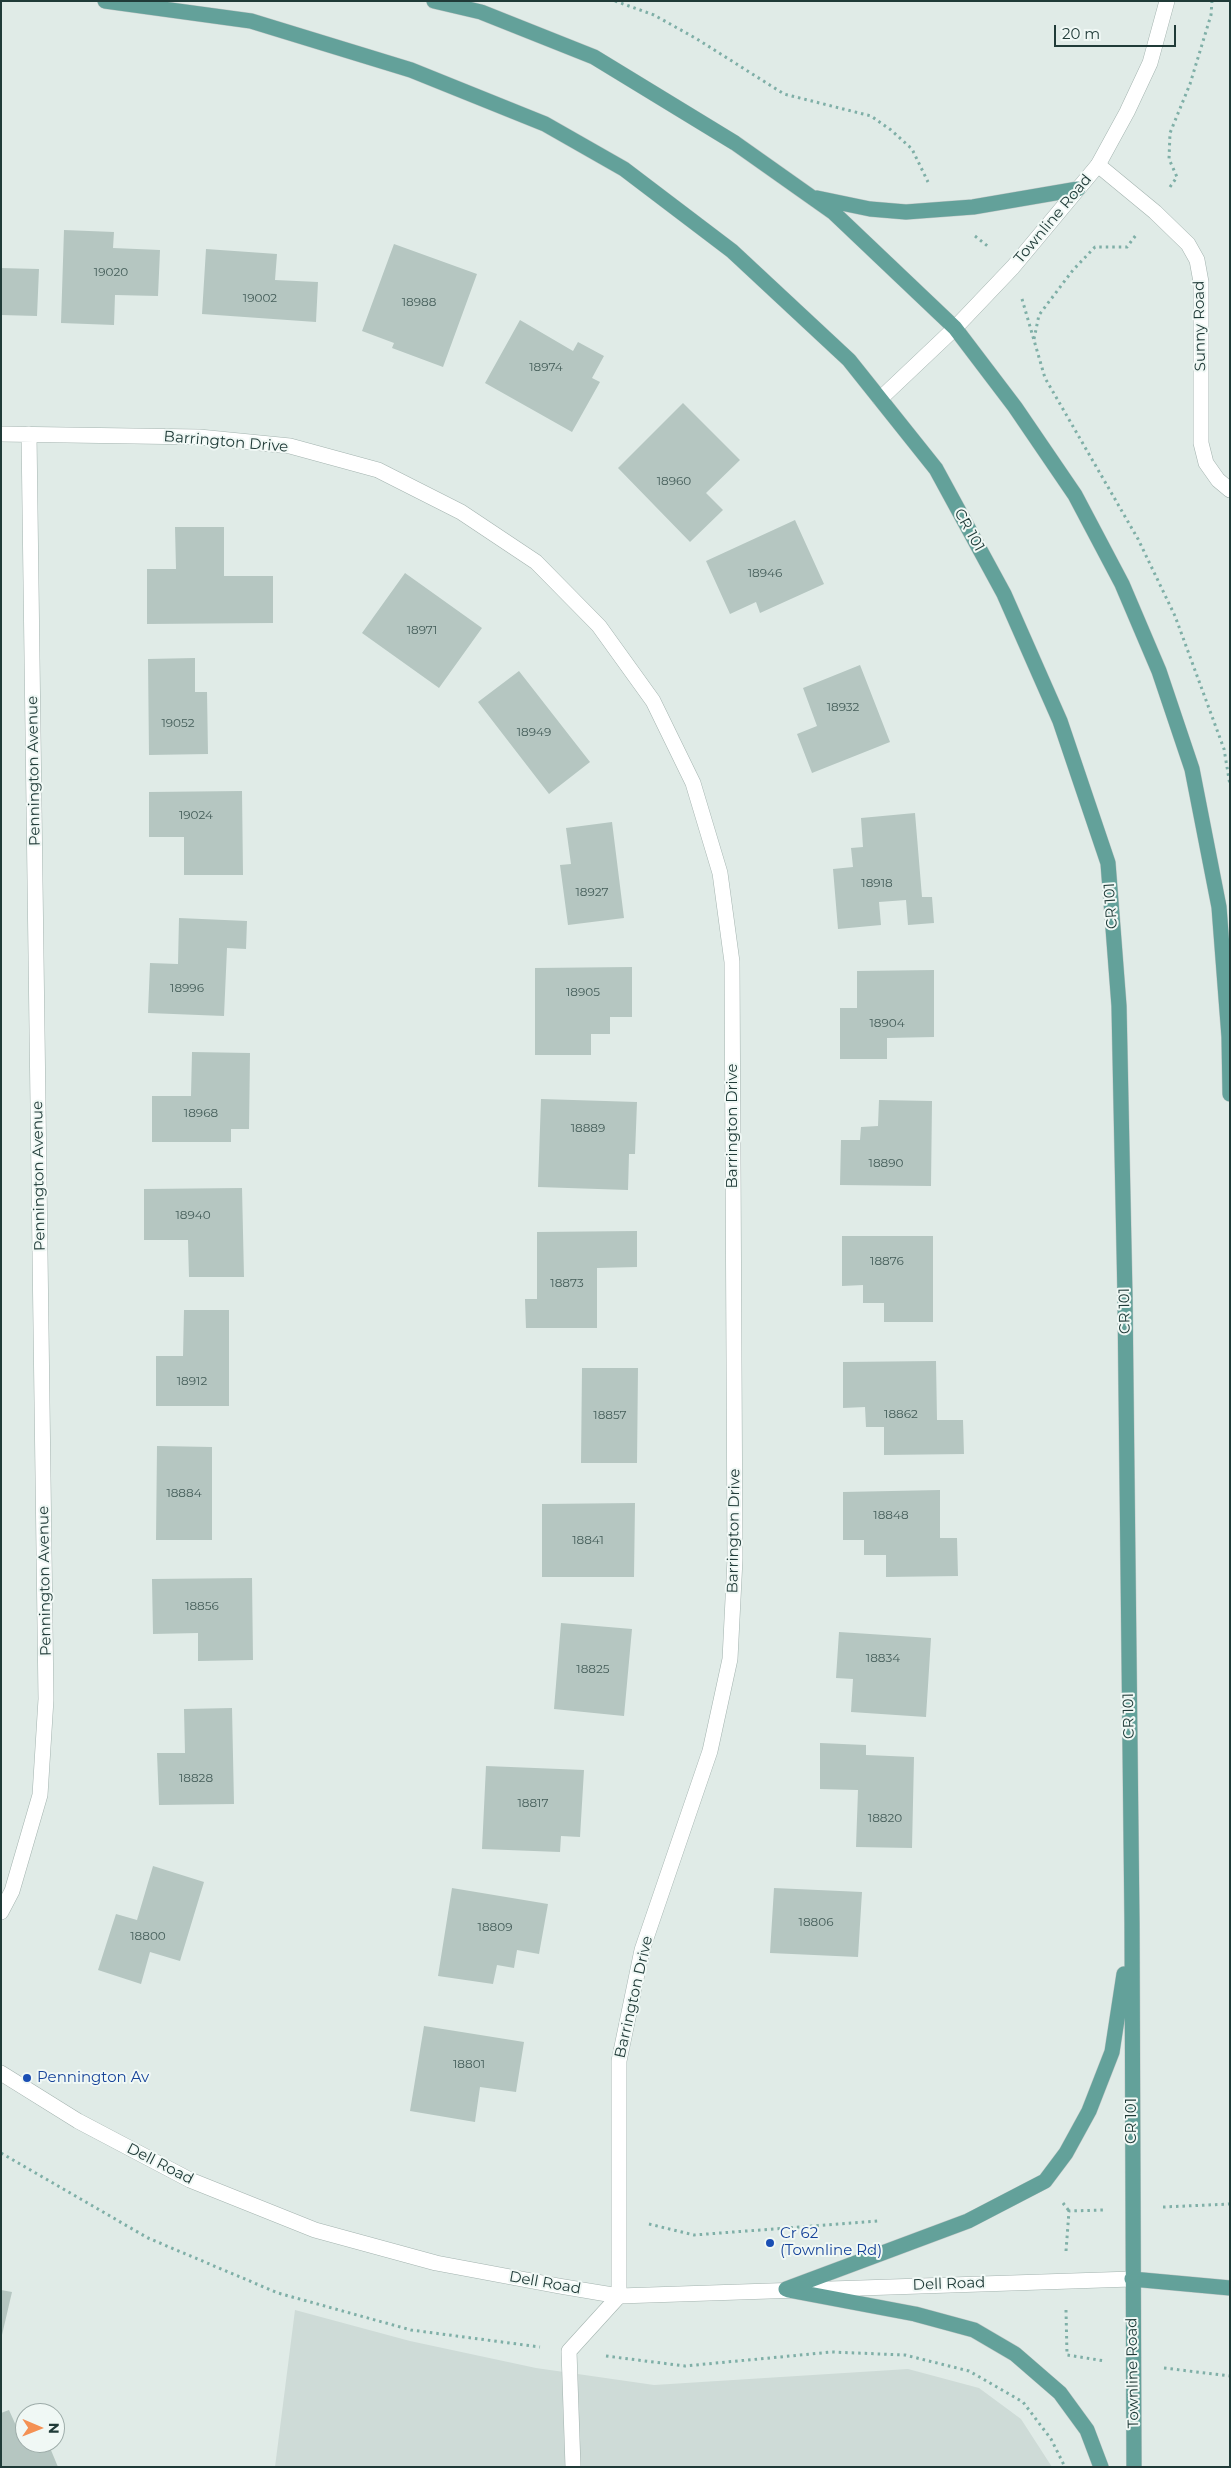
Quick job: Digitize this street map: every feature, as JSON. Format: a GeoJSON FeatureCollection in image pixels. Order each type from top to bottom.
{"type":"FeatureCollection","features":[{"type":"Feature","properties":{"kind":"main road","name":"CR 101"},"geometry":{"type":"LineString","coordinates":[[105,1],[251,21],[411,70],[545,124],[624,169],[732,251],[846,356],[936,469],[1004,594],[1060,722],[1108,863],[1119,1015],[1125,1297],[1132,1923],[1132,2279]]}},
{"type":"Feature","properties":{"kind":"main road"},"geometry":{"type":"LineString","coordinates":[[434,1],[481,12],[594,58],[735,143],[811,196],[834,213],[955,328],[1015,407],[1075,495],[1122,584],[1159,671],[1192,769],[1219,907],[1229,1037],[1230,1094]]}},
{"type":"Feature","properties":{"kind":"main road"},"geometry":{"type":"LineString","coordinates":[[811,196],[870,209],[906,212],[973,207],[1078,189]]}},
{"type":"Feature","properties":{"kind":"main road"},"geometry":{"type":"LineString","coordinates":[[786,2289],[968,2221],[1044,2181],[1066,2153],[1090,2111],[1112,2052],[1132,1923]]}},
{"type":"Feature","properties":{"kind":"main road"},"geometry":{"type":"LineString","coordinates":[[1132,2279],[1230,2288]]}},
{"type":"Feature","properties":{"kind":"main road","name":"Townline Road"},"geometry":{"type":"LineString","coordinates":[[1132,2279],[1134,2467]]}},
{"type":"Feature","properties":{"kind":"main road"},"geometry":{"type":"LineString","coordinates":[[786,2289],[915,2314],[974,2330],[1015,2354],[1060,2393],[1087,2430],[1101,2467]]}},
{"type":"Feature","properties":{"kind":"street","name":"Townline Road"},"geometry":{"type":"LineString","coordinates":[[880,399],[955,328],[1013,267],[1098,165],[1127,112],[1150,63],[1167,1]]}},
{"type":"Feature","properties":{"kind":"street","name":"Sunny Road"},"geometry":{"type":"LineString","coordinates":[[1098,165],[1155,212],[1188,244],[1197,260],[1201,282],[1201,443],[1206,463],[1218,480],[1230,490]]}},
{"type":"Feature","properties":{"kind":"street","name":"Barrington Drive"},"geometry":{"type":"LineString","coordinates":[[1,434],[199,437],[290,446],[378,470],[461,512],[536,562],[599,626],[653,701],[693,783],[720,873],[732,962],[735,1559],[730,1659],[710,1751],[642,1950],[619,2061],[619,2296]]}},
{"type":"Feature","properties":{"kind":"street","name":"Pennington Avenue"},"geometry":{"type":"LineString","coordinates":[[1,1912],[12,1890],[40,1795],[46,1699],[29,434]]}},
{"type":"Feature","properties":{"kind":"street","name":"Dell Road"},"geometry":{"type":"LineString","coordinates":[[1,2073],[78,2122],[190,2180],[315,2230],[436,2263],[619,2296],[1132,2279]]}},
{"type":"Feature","properties":{"kind":"street"},"geometry":{"type":"LineString","coordinates":[[573,2467],[569,2351],[619,2296]]}},
{"type":"Feature","properties":{"kind":"path"},"geometry":{"type":"LineString","coordinates":[[1,2153],[148,2238],[278,2293],[411,2330],[685,2366],[832,2352],[906,2354],[969,2371],[1023,2402],[1051,2439],[1065,2467]]}},
{"type":"Feature","properties":{"kind":"path"},"geometry":{"type":"LineString","coordinates":[[1044,2181],[1069,2211]]}},
{"type":"Feature","properties":{"kind":"path"},"geometry":{"type":"LineString","coordinates":[[620,2221],[649,2224],[694,2235],[814,2228],[883,2220]]}},
{"type":"Feature","properties":{"kind":"shaded area"},"geometry":{"type":"Polygon","coordinates":[[[295,2310],[410,2341],[536,2368],[654,2385],[908,2369],[979,2388],[1021,2419],[1052,2467],[275,2467],[295,2310]]]}},
{"type":"Feature","properties":{"kind":"building"},"geometry":{"type":"Polygon","coordinates":[[[64,230],[114,232],[113,248],[160,250],[158,296],[115,295],[114,325],[61,323],[64,230]]]}},
{"type":"Feature","properties":{"kind":"building"},"geometry":{"type":"Polygon","coordinates":[[[394,244],[477,274],[443,367],[392,348],[394,343],[362,331],[394,244]]]}},
{"type":"Feature","properties":{"kind":"building"},"geometry":{"type":"Polygon","coordinates":[[[206,249],[277,254],[275,280],[318,282],[316,322],[202,314],[206,249]]]}},
{"type":"Feature","properties":{"kind":"building"},"geometry":{"type":"Polygon","coordinates":[[[1,268],[39,269],[37,316],[1,315],[1,268]]]}},
{"type":"Feature","properties":{"kind":"building"},"geometry":{"type":"Polygon","coordinates":[[[520,320],[573,351],[578,342],[604,356],[592,378],[600,382],[572,432],[485,383],[520,320]]]}},
{"type":"Feature","properties":{"kind":"building"},"geometry":{"type":"Polygon","coordinates":[[[683,403],[740,460],[706,493],[723,510],[690,542],[618,468],[683,403]]]}},
{"type":"Feature","properties":{"kind":"building"},"geometry":{"type":"Polygon","coordinates":[[[795,520],[824,584],[760,613],[756,602],[730,614],[706,561],[795,520]]]}},
{"type":"Feature","properties":{"kind":"building"},"geometry":{"type":"Polygon","coordinates":[[[175,527],[224,527],[224,576],[273,576],[273,623],[147,624],[147,569],[176,569],[175,527]]]}},
{"type":"Feature","properties":{"kind":"building"},"geometry":{"type":"Polygon","coordinates":[[[405,573],[482,628],[439,688],[362,633],[405,573]]]}},
{"type":"Feature","properties":{"kind":"building"},"geometry":{"type":"Polygon","coordinates":[[[195,658],[195,692],[207,692],[208,754],[149,755],[148,659],[195,658]]]}},
{"type":"Feature","properties":{"kind":"building"},"geometry":{"type":"Polygon","coordinates":[[[860,665],[890,742],[812,773],[797,734],[817,726],[803,688],[860,665]]]}},
{"type":"Feature","properties":{"kind":"building"},"geometry":{"type":"Polygon","coordinates":[[[519,671],[590,762],[549,794],[478,702],[519,671]]]}},
{"type":"Feature","properties":{"kind":"building"},"geometry":{"type":"Polygon","coordinates":[[[242,791],[243,875],[184,875],[184,837],[149,837],[149,792],[242,791]]]}},
{"type":"Feature","properties":{"kind":"building"},"geometry":{"type":"Polygon","coordinates":[[[915,813],[922,897],[932,897],[934,923],[908,925],[906,900],[879,902],[881,925],[838,929],[833,869],[853,867],[851,848],[863,847],[861,818],[915,813]]]}},
{"type":"Feature","properties":{"kind":"building"},"geometry":{"type":"Polygon","coordinates":[[[612,822],[624,918],[568,925],[560,865],[571,864],[566,828],[612,822]]]}},
{"type":"Feature","properties":{"kind":"building"},"geometry":{"type":"Polygon","coordinates":[[[179,918],[247,921],[246,949],[227,948],[224,1016],[148,1013],[150,963],[178,964],[179,918]]]}},
{"type":"Feature","properties":{"kind":"building"},"geometry":{"type":"Polygon","coordinates":[[[632,967],[632,1017],[610,1017],[610,1034],[591,1034],[591,1055],[535,1055],[535,968],[632,967]]]}},
{"type":"Feature","properties":{"kind":"building"},"geometry":{"type":"Polygon","coordinates":[[[934,970],[934,1037],[887,1038],[887,1059],[840,1059],[840,1008],[857,1008],[857,971],[934,970]]]}},
{"type":"Feature","properties":{"kind":"building"},"geometry":{"type":"Polygon","coordinates":[[[192,1052],[250,1053],[249,1129],[231,1129],[231,1142],[152,1142],[152,1096],[191,1096],[192,1052]]]}},
{"type":"Feature","properties":{"kind":"building"},"geometry":{"type":"Polygon","coordinates":[[[541,1099],[637,1102],[635,1154],[629,1154],[628,1190],[538,1187],[541,1099]]]}},
{"type":"Feature","properties":{"kind":"building"},"geometry":{"type":"Polygon","coordinates":[[[879,1100],[932,1101],[931,1186],[840,1185],[841,1140],[860,1140],[861,1127],[878,1126],[879,1100]]]}},
{"type":"Feature","properties":{"kind":"building"},"geometry":{"type":"Polygon","coordinates":[[[242,1188],[244,1277],[189,1277],[188,1240],[144,1240],[144,1189],[242,1188]]]}},
{"type":"Feature","properties":{"kind":"building"},"geometry":{"type":"Polygon","coordinates":[[[637,1231],[637,1267],[597,1268],[597,1328],[526,1328],[525,1299],[537,1299],[537,1232],[637,1231]]]}},
{"type":"Feature","properties":{"kind":"building"},"geometry":{"type":"Polygon","coordinates":[[[842,1236],[933,1236],[933,1322],[884,1322],[884,1303],[863,1303],[863,1285],[842,1286],[842,1236]]]}},
{"type":"Feature","properties":{"kind":"building"},"geometry":{"type":"Polygon","coordinates":[[[184,1310],[229,1310],[229,1406],[156,1406],[156,1356],[183,1356],[184,1310]]]}},
{"type":"Feature","properties":{"kind":"building"},"geometry":{"type":"Polygon","coordinates":[[[936,1361],[937,1420],[963,1420],[964,1454],[884,1455],[884,1427],[866,1427],[865,1407],[843,1408],[843,1362],[936,1361]]]}},
{"type":"Feature","properties":{"kind":"building"},"geometry":{"type":"Polygon","coordinates":[[[582,1368],[638,1368],[637,1463],[581,1463],[582,1368]]]}},
{"type":"Feature","properties":{"kind":"building"},"geometry":{"type":"Polygon","coordinates":[[[157,1446],[212,1447],[212,1540],[156,1540],[157,1446]]]}},
{"type":"Feature","properties":{"kind":"building"},"geometry":{"type":"Polygon","coordinates":[[[940,1490],[940,1538],[957,1538],[958,1576],[886,1577],[886,1555],[864,1555],[864,1540],[843,1540],[843,1492],[940,1490]]]}},
{"type":"Feature","properties":{"kind":"building"},"geometry":{"type":"Polygon","coordinates":[[[635,1503],[634,1577],[542,1577],[542,1504],[635,1503]]]}},
{"type":"Feature","properties":{"kind":"building"},"geometry":{"type":"Polygon","coordinates":[[[252,1578],[253,1660],[198,1661],[198,1633],[153,1634],[152,1579],[252,1578]]]}},
{"type":"Feature","properties":{"kind":"building"},"geometry":{"type":"Polygon","coordinates":[[[561,1623],[632,1629],[624,1716],[554,1709],[561,1623]]]}},
{"type":"Feature","properties":{"kind":"building"},"geometry":{"type":"Polygon","coordinates":[[[839,1632],[931,1638],[926,1717],[851,1712],[853,1679],[836,1678],[839,1632]]]}},
{"type":"Feature","properties":{"kind":"building"},"geometry":{"type":"Polygon","coordinates":[[[232,1708],[234,1804],[159,1805],[157,1753],[185,1753],[184,1709],[232,1708]]]}},
{"type":"Feature","properties":{"kind":"building"},"geometry":{"type":"Polygon","coordinates":[[[820,1743],[866,1745],[866,1755],[914,1757],[912,1848],[856,1847],[858,1790],[820,1789],[820,1743]]]}},
{"type":"Feature","properties":{"kind":"building"},"geometry":{"type":"Polygon","coordinates":[[[486,1766],[584,1770],[580,1837],[561,1836],[560,1852],[482,1849],[486,1766]]]}},
{"type":"Feature","properties":{"kind":"building"},"geometry":{"type":"Polygon","coordinates":[[[153,1866],[204,1882],[180,1961],[150,1952],[141,1984],[98,1970],[116,1914],[137,1920],[153,1866]]]}},
{"type":"Feature","properties":{"kind":"building"},"geometry":{"type":"Polygon","coordinates":[[[452,1888],[548,1904],[539,1954],[517,1950],[514,1968],[497,1965],[493,1984],[438,1976],[452,1888]]]}},
{"type":"Feature","properties":{"kind":"building"},"geometry":{"type":"Polygon","coordinates":[[[774,1888],[862,1892],[858,1957],[770,1953],[774,1888]]]}},
{"type":"Feature","properties":{"kind":"building"},"geometry":{"type":"Polygon","coordinates":[[[424,2026],[524,2042],[516,2092],[480,2087],[475,2122],[410,2111],[424,2026]]]}},
{"type":"Feature","properties":{"kind":"building"},"geometry":{"type":"Polygon","coordinates":[[[1,2290],[12,2292],[2,2335],[1,2335],[1,2290]]]}},
{"type":"Feature","properties":{"kind":"building"},"geometry":{"type":"Polygon","coordinates":[[[9,2410],[15,2423],[15,2453],[52,2453],[58,2467],[1,2467],[1,2413],[9,2410]]]}},
{"type":"Feature","properties":{"kind":"place","name":"Pennington Av"},"geometry":{"type":"Point","coordinates":[27,2078]}},
{"type":"Feature","properties":{"kind":"place","name":"Cr 62 (Townline Rd)"},"geometry":{"type":"Point","coordinates":[770,2243]}}]}
